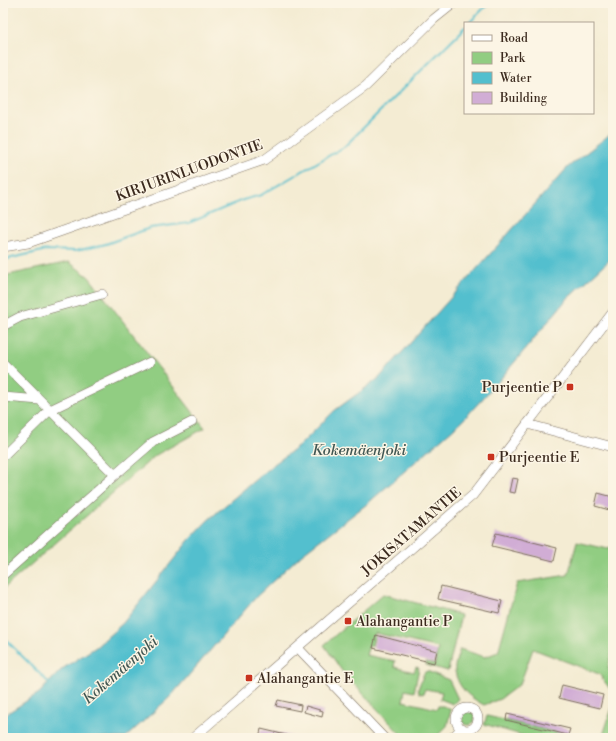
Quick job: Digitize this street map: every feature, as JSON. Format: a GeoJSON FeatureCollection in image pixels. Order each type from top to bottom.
{"type":"FeatureCollection","features":[{"type":"Feature","properties":{"kind":"street","name":"KIRJURINLUODONTIE"},"geometry":{"type":"LineString","coordinates":[[3,247],[28,243],[264,160],[366,86],[434,19],[454,3]]}},
{"type":"Feature","properties":{"kind":"street"},"geometry":{"type":"LineString","coordinates":[[3,326],[20,318],[102,294]]}},
{"type":"Feature","properties":{"kind":"street","name":"JOKISATAMANTIE"},"geometry":{"type":"LineString","coordinates":[[193,738],[473,495],[613,312]]}},
{"type":"Feature","properties":{"kind":"street"},"geometry":{"type":"LineString","coordinates":[[3,456],[50,410],[150,362]]}},
{"type":"Feature","properties":{"kind":"street"},"geometry":{"type":"LineString","coordinates":[[3,363],[115,475]]}},
{"type":"Feature","properties":{"kind":"street"},"geometry":{"type":"LineString","coordinates":[[3,397],[40,400]]}},
{"type":"Feature","properties":{"kind":"street"},"geometry":{"type":"LineString","coordinates":[[3,575],[153,442],[192,422]]}},
{"type":"Feature","properties":{"kind":"street"},"geometry":{"type":"LineString","coordinates":[[527,424],[613,447]]}},
{"type":"Feature","properties":{"kind":"street"},"geometry":{"type":"LineString","coordinates":[[298,648],[384,738]]}},
{"type":"Feature","properties":{"kind":"street"},"geometry":{"type":"LineString","coordinates":[[452,738],[462,728]]}},
{"type":"Feature","properties":{"kind":"green space"},"geometry":{"type":"Polygon","coordinates":[[[69,262],[89,277],[205,428],[156,455],[3,589],[3,276],[69,262]]]}},
{"type":"Feature","properties":{"kind":"green space"},"geometry":{"type":"Polygon","coordinates":[[[577,542],[608,549],[613,544],[613,560],[610,564],[604,589],[613,595],[613,648],[608,668],[613,674],[613,693],[599,674],[533,649],[520,684],[500,699],[484,705],[465,691],[456,677],[455,666],[460,649],[485,657],[498,652],[517,583],[568,575],[577,542]]]}},
{"type":"Feature","properties":{"kind":"green space"},"geometry":{"type":"Polygon","coordinates":[[[383,594],[461,615],[448,671],[426,665],[426,662],[435,664],[438,648],[375,633],[372,646],[369,646],[366,655],[395,661],[394,667],[414,672],[416,667],[419,668],[414,692],[405,690],[403,701],[437,709],[438,706],[443,706],[451,710],[447,726],[435,738],[404,738],[342,671],[324,645],[383,594]]]}},
{"type":"Feature","properties":{"kind":"green space"},"geometry":{"type":"Polygon","coordinates":[[[427,671],[449,680],[458,699],[453,704],[440,699],[442,692],[425,689],[423,694],[419,693],[418,689],[424,673],[427,671]]]}},
{"type":"Feature","properties":{"kind":"green space"},"geometry":{"type":"Polygon","coordinates":[[[613,705],[613,738],[602,738],[613,705]]]}},
{"type":"Feature","properties":{"kind":"green space"},"geometry":{"type":"Polygon","coordinates":[[[468,711],[473,713],[475,718],[473,723],[468,725],[463,723],[461,718],[463,713],[468,711]]]}},
{"type":"Feature","properties":{"kind":"green space"},"geometry":{"type":"Polygon","coordinates":[[[487,716],[581,738],[531,738],[484,724],[487,716]]]}},
{"type":"Feature","properties":{"kind":"water","name":"Kokemäenjoki"},"geometry":{"type":"Polygon","coordinates":[[[613,132],[613,257],[567,299],[498,382],[462,421],[367,504],[302,554],[257,596],[171,696],[125,738],[3,738],[3,716],[39,693],[62,669],[96,647],[123,623],[189,540],[207,521],[270,467],[299,446],[334,411],[379,378],[568,167],[613,132]]]}},
{"type":"Feature","properties":{"kind":"building"},"geometry":{"type":"Polygon","coordinates":[[[512,478],[518,479],[515,493],[509,492],[512,478]]]}},
{"type":"Feature","properties":{"kind":"building"},"geometry":{"type":"Polygon","coordinates":[[[598,493],[613,497],[613,511],[595,506],[598,493]]]}},
{"type":"Feature","properties":{"kind":"building"},"geometry":{"type":"Polygon","coordinates":[[[496,533],[557,548],[554,561],[492,546],[496,533]]]}},
{"type":"Feature","properties":{"kind":"building"},"geometry":{"type":"Polygon","coordinates":[[[441,586],[502,601],[499,613],[438,599],[441,586]]]}},
{"type":"Feature","properties":{"kind":"building"},"geometry":{"type":"Polygon","coordinates":[[[376,635],[437,651],[434,663],[373,648],[376,635]]]}},
{"type":"Feature","properties":{"kind":"building"},"geometry":{"type":"Polygon","coordinates":[[[562,685],[603,695],[600,708],[559,698],[562,685]]]}},
{"type":"Feature","properties":{"kind":"building"},"geometry":{"type":"Polygon","coordinates":[[[278,700],[301,705],[300,711],[276,706],[278,700]]]}},
{"type":"Feature","properties":{"kind":"building"},"geometry":{"type":"Polygon","coordinates":[[[306,706],[323,711],[322,717],[304,712],[306,706]]]}},
{"type":"Feature","properties":{"kind":"building"},"geometry":{"type":"Polygon","coordinates":[[[507,714],[570,729],[568,735],[506,720],[507,714]]]}},
{"type":"Feature","properties":{"kind":"building"},"geometry":{"type":"Polygon","coordinates":[[[261,729],[295,737],[295,738],[259,738],[261,729]]]}},
{"type":"Feature","properties":{"kind":"waterway"},"geometry":{"type":"LineString","coordinates":[[470,22],[489,3]]}},
{"type":"Feature","properties":{"kind":"waterway"},"geometry":{"type":"LineString","coordinates":[[3,260],[47,250],[76,251],[106,244],[150,228],[189,223],[243,200],[261,195],[344,147],[464,28]]}},
{"type":"Feature","properties":{"kind":"waterway"},"geometry":{"type":"LineString","coordinates":[[3,637],[49,683]]}},
{"type":"Feature","properties":{"kind":"place","name":"Purjeentie P"},"geometry":{"type":"Point","coordinates":[570,387]}},
{"type":"Feature","properties":{"kind":"place","name":"Purjeentie E"},"geometry":{"type":"Point","coordinates":[491,457]}},
{"type":"Feature","properties":{"kind":"place","name":"Alahangantie P"},"geometry":{"type":"Point","coordinates":[348,621]}},
{"type":"Feature","properties":{"kind":"place","name":"Alahangantie E"},"geometry":{"type":"Point","coordinates":[249,678]}}]}
